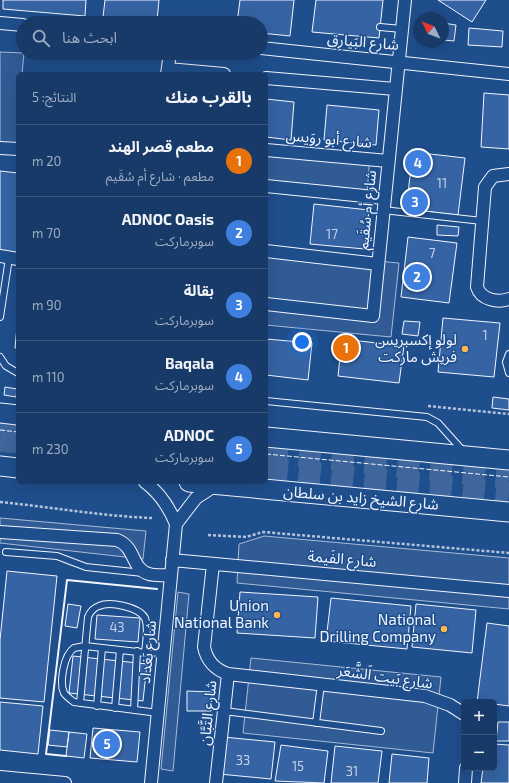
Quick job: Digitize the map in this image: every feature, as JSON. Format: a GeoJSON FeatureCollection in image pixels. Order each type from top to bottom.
{"type":"FeatureCollection","features":[{"type":"Feature","properties":{"kind":"main road"},"geometry":{"type":"LineString","coordinates":[[0,413],[16,414]]}},
{"type":"Feature","properties":{"kind":"main road"},"geometry":{"type":"LineString","coordinates":[[268,437],[509,460]]}},
{"type":"Feature","properties":{"kind":"main road"},"geometry":{"type":"LineString","coordinates":[[0,466],[16,468]]}},
{"type":"Feature","properties":{"kind":"main road","name":"شارع الشيخ زايد بن سلطان"},"geometry":{"type":"LineString","coordinates":[[217,484],[507,513]]}},
{"type":"Feature","properties":{"kind":"street","name":"شارع أم سُقَيم"},"geometry":{"type":"LineString","coordinates":[[268,304],[373,316],[405,0]]}},
{"type":"Feature","properties":{"kind":"street"},"geometry":{"type":"LineString","coordinates":[[0,23],[16,24]]}},
{"type":"Feature","properties":{"kind":"street","name":"شارع البَيارِق"},"geometry":{"type":"LineString","coordinates":[[268,49],[399,61],[509,74]]}},
{"type":"Feature","properties":{"kind":"street"},"geometry":{"type":"LineString","coordinates":[[168,72],[169,60]]}},
{"type":"Feature","properties":{"kind":"street"},"geometry":{"type":"LineString","coordinates":[[268,78],[395,89]]}},
{"type":"Feature","properties":{"kind":"street"},"geometry":{"type":"LineString","coordinates":[[0,148],[16,149]]}},
{"type":"Feature","properties":{"kind":"street","name":"شارع أبو روَيس"},"geometry":{"type":"LineString","coordinates":[[268,150],[388,161]]}},
{"type":"Feature","properties":{"kind":"street"},"geometry":{"type":"LineString","coordinates":[[509,174],[493,176],[487,182],[482,221],[478,291],[488,299],[509,299]]}},
{"type":"Feature","properties":{"kind":"street"},"geometry":{"type":"LineString","coordinates":[[268,186],[384,198]]}},
{"type":"Feature","properties":{"kind":"street"},"geometry":{"type":"LineString","coordinates":[[268,251],[378,264]]}},
{"type":"Feature","properties":{"kind":"street"},"geometry":{"type":"LineString","coordinates":[[147,484],[161,497],[172,513],[176,524]]}},
{"type":"Feature","properties":{"kind":"street"},"geometry":{"type":"LineString","coordinates":[[176,524],[196,498],[217,484]]}},
{"type":"Feature","properties":{"kind":"street","name":"شارع بَغداد"},"geometry":{"type":"LineString","coordinates":[[151,783],[176,524]]}},
{"type":"Feature","properties":{"kind":"street"},"geometry":{"type":"LineString","coordinates":[[0,532],[117,540],[126,545],[139,568],[148,574],[171,575]]}},
{"type":"Feature","properties":{"kind":"street","name":"شارع الفَيمة"},"geometry":{"type":"LineString","coordinates":[[172,560],[509,590]]}},
{"type":"Feature","properties":{"kind":"street","name":"شارع التَّبَّان"},"geometry":{"type":"LineString","coordinates":[[214,564],[204,647],[206,656],[211,664],[228,674],[216,783]]}},
{"type":"Feature","properties":{"kind":"street","name":"شارع بَيت اَلشَّعَر"},"geometry":{"type":"LineString","coordinates":[[228,674],[425,696],[450,705],[461,712]]}},
{"type":"Feature","properties":{"kind":"street"},"geometry":{"type":"LineString","coordinates":[[465,783],[466,771]]}},
{"type":"Feature","properties":{"kind":"street"},"geometry":{"type":"LineString","coordinates":[[0,777],[65,783]]}},
{"type":"Feature","properties":{"kind":"lane"},"geometry":{"type":"LineString","coordinates":[[380,27],[402,29]]}},
{"type":"Feature","properties":{"kind":"lane"},"geometry":{"type":"LineString","coordinates":[[383,210],[482,221]]}},
{"type":"Feature","properties":{"kind":"lane"},"geometry":{"type":"LineString","coordinates":[[0,317],[9,257]]}},
{"type":"Feature","properties":{"kind":"lane"},"geometry":{"type":"LineString","coordinates":[[509,354],[506,362],[509,373]]}},
{"type":"Feature","properties":{"kind":"lane"},"geometry":{"type":"LineString","coordinates":[[0,357],[6,366],[16,372]]}},
{"type":"Feature","properties":{"kind":"lane"},"geometry":{"type":"LineString","coordinates":[[268,401],[427,417],[435,420],[468,456]]}},
{"type":"Feature","properties":{"kind":"lane"},"geometry":{"type":"LineString","coordinates":[[6,552],[57,556],[86,567],[148,574]]}},
{"type":"Feature","properties":{"kind":"lane"},"geometry":{"type":"LineString","coordinates":[[80,703],[88,617],[90,612],[99,606],[110,605],[132,608],[142,614],[147,624],[145,652]]}},
{"type":"Feature","properties":{"kind":"lane"},"geometry":{"type":"LineString","coordinates":[[158,713],[74,702],[64,693],[63,680],[65,662],[70,650],[74,648],[85,646],[164,654]]}},
{"type":"Feature","properties":{"kind":"lane"},"geometry":{"type":"LineString","coordinates":[[96,706],[102,648]]}},
{"type":"Feature","properties":{"kind":"lane"},"geometry":{"type":"LineString","coordinates":[[115,708],[120,650]]}},
{"type":"Feature","properties":{"kind":"lane"},"geometry":{"type":"LineString","coordinates":[[134,710],[137,651]]}},
{"type":"Feature","properties":{"kind":"lane","name":"شارع بَيت اَلشَّعَر"},"geometry":{"type":"LineString","coordinates":[[316,723],[322,684]]}},
{"type":"Feature","properties":{"kind":"lane"},"geometry":{"type":"LineString","coordinates":[[224,710],[381,731]]}},
{"type":"Feature","properties":{"kind":"path"},"geometry":{"type":"LineString","coordinates":[[0,502],[72,510],[85,514],[152,518]]}},
{"type":"Feature","properties":{"kind":"path"},"geometry":{"type":"LineString","coordinates":[[208,535],[246,537],[263,532],[509,553]]}},
{"type":"Feature","properties":{"kind":"shaded area"},"geometry":{"type":"Polygon","coordinates":[[[0,52],[16,53],[16,60],[23,60],[22,72],[16,72],[16,145],[0,142],[0,52]]]}},
{"type":"Feature","properties":{"kind":"shaded area"},"geometry":{"type":"Polygon","coordinates":[[[268,146],[370,156],[367,193],[268,184],[268,146]]]}},
{"type":"Feature","properties":{"kind":"shaded area"},"geometry":{"type":"Polygon","coordinates":[[[268,251],[399,263],[391,337],[268,325],[268,251]]]}},
{"type":"Feature","properties":{"kind":"shaded area"},"geometry":{"type":"Polygon","coordinates":[[[0,518],[146,531],[143,559],[0,543],[0,518]]]}},
{"type":"Feature","properties":{"kind":"shaded area"},"geometry":{"type":"Polygon","coordinates":[[[264,536],[509,558],[509,609],[237,583],[239,544],[264,536]]]}},
{"type":"Feature","properties":{"kind":"shaded area"},"geometry":{"type":"Polygon","coordinates":[[[178,592],[189,594],[173,771],[161,769],[178,592]]]}},
{"type":"Feature","properties":{"kind":"shaded area"},"geometry":{"type":"Polygon","coordinates":[[[251,658],[441,677],[433,753],[243,733],[251,658]]]}},
{"type":"Feature","properties":{"kind":"building"},"geometry":{"type":"Polygon","coordinates":[[[3,0],[86,0],[85,16],[3,9],[3,0]]]}},
{"type":"Feature","properties":{"kind":"building"},"geometry":{"type":"Polygon","coordinates":[[[105,0],[159,0],[157,16],[103,16],[105,0]]]}},
{"type":"Feature","properties":{"kind":"building"},"geometry":{"type":"Polygon","coordinates":[[[240,0],[294,0],[290,36],[268,34],[268,16],[238,16],[240,0]]]}},
{"type":"Feature","properties":{"kind":"building"},"geometry":{"type":"Polygon","coordinates":[[[316,0],[383,0],[379,38],[312,32],[316,0]]]}},
{"type":"Feature","properties":{"kind":"building"},"geometry":{"type":"Polygon","coordinates":[[[438,0],[486,0],[472,22],[438,0]]]}},
{"type":"Feature","properties":{"kind":"building"},"geometry":{"type":"Polygon","coordinates":[[[449,24],[456,25],[454,41],[449,41],[449,24]]]}},
{"type":"Feature","properties":{"kind":"building"},"geometry":{"type":"Polygon","coordinates":[[[469,28],[503,31],[502,47],[468,45],[469,28]]]}},
{"type":"Feature","properties":{"kind":"building"},"geometry":{"type":"Polygon","coordinates":[[[484,93],[509,95],[509,149],[481,147],[484,93]]]}},
{"type":"Feature","properties":{"kind":"building"},"geometry":{"type":"Polygon","coordinates":[[[268,99],[294,102],[291,140],[268,137],[268,99]]]}},
{"type":"Feature","properties":{"kind":"building"},"geometry":{"type":"Polygon","coordinates":[[[327,105],[379,110],[376,145],[324,140],[327,105]]]}},
{"type":"Feature","properties":{"kind":"building"},"geometry":{"type":"Polygon","coordinates":[[[413,152],[465,158],[458,215],[406,209],[413,152]]]}},
{"type":"Feature","properties":{"kind":"building"},"geometry":{"type":"Polygon","coordinates":[[[0,171],[16,173],[16,253],[0,251],[0,171]]]}},
{"type":"Feature","properties":{"kind":"building"},"geometry":{"type":"Polygon","coordinates":[[[314,204],[369,210],[365,249],[310,244],[314,204]]]}},
{"type":"Feature","properties":{"kind":"building"},"geometry":{"type":"Polygon","coordinates":[[[437,225],[459,227],[458,236],[437,235],[437,225]]]}},
{"type":"Feature","properties":{"kind":"building"},"geometry":{"type":"Polygon","coordinates":[[[408,237],[457,243],[449,303],[401,297],[408,237]]]}},
{"type":"Feature","properties":{"kind":"building"},"geometry":{"type":"Polygon","coordinates":[[[443,318],[500,323],[494,377],[438,372],[443,318]]]}},
{"type":"Feature","properties":{"kind":"building"},"geometry":{"type":"Polygon","coordinates":[[[404,321],[420,322],[418,336],[402,334],[404,321]]]}},
{"type":"Feature","properties":{"kind":"building"},"geometry":{"type":"Polygon","coordinates":[[[268,339],[312,343],[308,380],[268,375],[268,339]]]}},
{"type":"Feature","properties":{"kind":"building"},"geometry":{"type":"Polygon","coordinates":[[[342,339],[404,346],[399,383],[338,376],[342,339]]]}},
{"type":"Feature","properties":{"kind":"building"},"geometry":{"type":"Polygon","coordinates":[[[5,387],[16,389],[16,397],[4,395],[5,387]]]}},
{"type":"Feature","properties":{"kind":"building"},"geometry":{"type":"Polygon","coordinates":[[[493,397],[509,399],[509,410],[492,408],[493,397]]]}},
{"type":"Feature","properties":{"kind":"building"},"geometry":{"type":"Polygon","coordinates":[[[7,571],[57,576],[44,702],[0,698],[0,640],[7,571]]]}},
{"type":"Feature","properties":{"kind":"building","name":"Union National Bank"},"geometry":{"type":"Polygon","coordinates":[[[240,592],[318,597],[315,638],[237,633],[240,592]]]}},
{"type":"Feature","properties":{"kind":"building"},"geometry":{"type":"Polygon","coordinates":[[[331,598],[411,606],[407,649],[326,641],[331,598]]]}},
{"type":"Feature","properties":{"kind":"building"},"geometry":{"type":"Polygon","coordinates":[[[68,604],[81,606],[77,628],[65,626],[68,604]]]}},
{"type":"Feature","properties":{"kind":"building","name":"National Drilling Company"},"geometry":{"type":"Polygon","coordinates":[[[416,604],[476,610],[472,653],[412,647],[416,604]]]}},
{"type":"Feature","properties":{"kind":"building"},"geometry":{"type":"Polygon","coordinates":[[[97,615],[140,618],[138,642],[95,639],[97,615]]]}},
{"type":"Feature","properties":{"kind":"building"},"geometry":{"type":"Polygon","coordinates":[[[487,623],[509,626],[509,706],[497,704],[497,699],[477,699],[487,623]]]}},
{"type":"Feature","properties":{"kind":"building"},"geometry":{"type":"Polygon","coordinates":[[[73,656],[147,664],[143,701],[69,693],[73,656]]]}},
{"type":"Feature","properties":{"kind":"building"},"geometry":{"type":"Polygon","coordinates":[[[187,691],[212,692],[211,711],[187,711],[187,691]]]}},
{"type":"Feature","properties":{"kind":"building"},"geometry":{"type":"Polygon","coordinates":[[[0,702],[43,706],[38,754],[0,750],[0,702]]]}},
{"type":"Feature","properties":{"kind":"building"},"geometry":{"type":"Polygon","coordinates":[[[498,722],[509,722],[509,741],[497,741],[498,722]]]}},
{"type":"Feature","properties":{"kind":"building"},"geometry":{"type":"Polygon","coordinates":[[[93,728],[140,732],[137,762],[90,758],[93,728]]]}},
{"type":"Feature","properties":{"kind":"building"},"geometry":{"type":"Polygon","coordinates":[[[50,730],[69,732],[67,747],[48,745],[50,730]]]}},
{"type":"Feature","properties":{"kind":"building"},"geometry":{"type":"Polygon","coordinates":[[[69,732],[87,734],[84,758],[66,756],[69,732]]]}},
{"type":"Feature","properties":{"kind":"building"},"geometry":{"type":"Polygon","coordinates":[[[223,737],[275,742],[271,779],[219,774],[223,737]]]}},
{"type":"Feature","properties":{"kind":"building"},"geometry":{"type":"Polygon","coordinates":[[[497,744],[509,745],[509,783],[481,783],[483,771],[497,771],[497,744]]]}},
{"type":"Feature","properties":{"kind":"building"},"geometry":{"type":"Polygon","coordinates":[[[281,745],[328,751],[324,783],[275,781],[281,745]]]}},
{"type":"Feature","properties":{"kind":"building"},"geometry":{"type":"Polygon","coordinates":[[[335,746],[382,751],[378,783],[331,783],[335,746]]]}},
{"type":"Feature","properties":{"kind":"building"},"geometry":{"type":"Polygon","coordinates":[[[392,754],[429,758],[427,783],[389,783],[392,754]]]}},
{"type":"Feature","properties":{"kind":"tunnel"},"geometry":{"type":"LineString","coordinates":[[0,423],[16,425]]}},
{"type":"Feature","properties":{"kind":"tunnel"},"geometry":{"type":"LineString","coordinates":[[0,441],[16,442]]}},
{"type":"Feature","properties":{"kind":"tunnel"},"geometry":{"type":"LineString","coordinates":[[268,452],[509,478]]}},
{"type":"Feature","properties":{"kind":"tunnel"},"geometry":{"type":"LineString","coordinates":[[268,468],[509,493]]}},
{"type":"Feature","properties":{"kind":"fence"},"geometry":{"type":"LineString","coordinates":[[0,430],[16,432]]}},
{"type":"Feature","properties":{"kind":"fence"},"geometry":{"type":"LineString","coordinates":[[268,454],[509,477]]}},
{"type":"Feature","properties":{"kind":"wall"},"geometry":{"type":"LineString","coordinates":[[66,756],[46,754],[67,580],[157,589]]}},
{"type":"Feature","properties":{"kind":"place","name":"Baqala"},"geometry":{"type":"Point","coordinates":[418,163]}},
{"type":"Feature","properties":{"kind":"place","name":"بقالة"},"geometry":{"type":"Point","coordinates":[415,202]}},
{"type":"Feature","properties":{"kind":"place","name":"ADNOC Oasis"},"geometry":{"type":"Point","coordinates":[417,277]}},
{"type":"Feature","properties":{"kind":"place","name":"مطعم قصر الهند"},"geometry":{"type":"Point","coordinates":[346,348]}},
{"type":"Feature","properties":{"kind":"place","name":"لولو إكسبريس فريش ماركت"},"geometry":{"type":"Point","coordinates":[465,349]}},
{"type":"Feature","properties":{"kind":"place","name":"Union National Bank"},"geometry":{"type":"Point","coordinates":[277,615]}},
{"type":"Feature","properties":{"kind":"place","name":"National Drilling Company"},"geometry":{"type":"Point","coordinates":[444,629]}},
{"type":"Feature","properties":{"kind":"place","name":"ADNOC"},"geometry":{"type":"Point","coordinates":[107,744]}}]}
